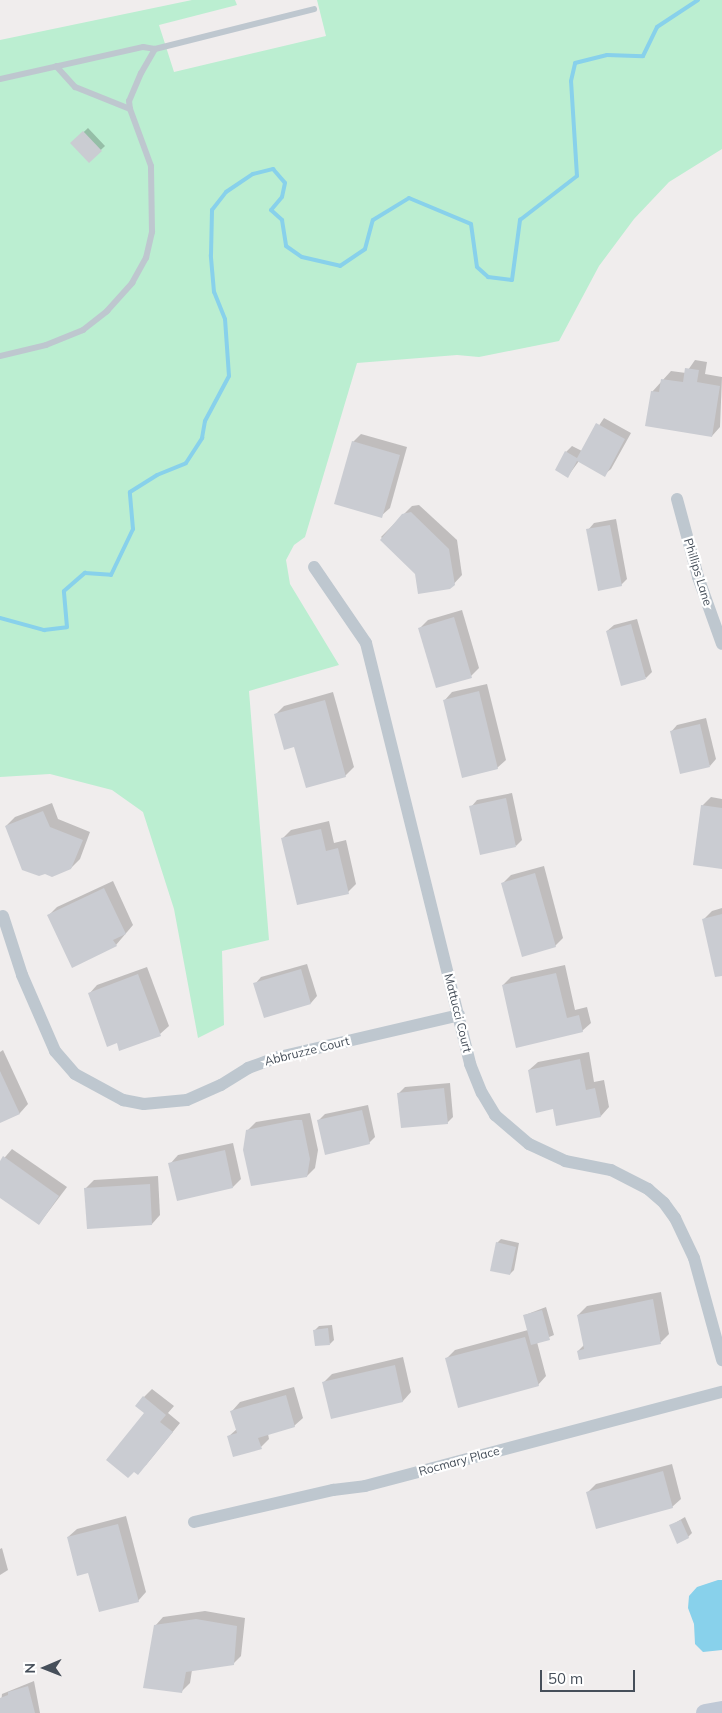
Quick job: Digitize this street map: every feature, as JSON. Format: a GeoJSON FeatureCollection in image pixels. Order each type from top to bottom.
{"type":"FeatureCollection","features":[{"type":"Feature","properties":{"kind":"main road"},"geometry":{"type":"LineString","coordinates":[[705,1713],[722,1710]]}},
{"type":"Feature","properties":{"kind":"street","name":"Phillips Lane"},"geometry":{"type":"LineString","coordinates":[[677,499],[698,577],[722,644]]}},
{"type":"Feature","properties":{"kind":"street","name":"Mattucci Court"},"geometry":{"type":"LineString","coordinates":[[314,567],[366,643],[470,1064],[482,1093],[495,1115],[510,1130],[548,1155],[611,1170],[632,1180],[664,1203],[675,1218],[694,1258],[722,1360]]}},
{"type":"Feature","properties":{"kind":"street","name":"Abbruzze Court"},"geometry":{"type":"LineString","coordinates":[[3,916],[22,975],[55,1051],[75,1074],[123,1100],[144,1104],[187,1100],[222,1085],[248,1068],[278,1057],[459,1015]]}},
{"type":"Feature","properties":{"kind":"street","name":"Rocmary Place"},"geometry":{"type":"LineString","coordinates":[[194,1522],[333,1490],[365,1486],[722,1392]]}},
{"type":"Feature","properties":{"kind":"lane"},"geometry":{"type":"LineString","coordinates":[[0,78],[143,47],[155,49],[314,8]]}},
{"type":"Feature","properties":{"kind":"lane"},"geometry":{"type":"LineString","coordinates":[[0,356],[46,345],[83,330],[107,311],[126,290],[146,258],[152,232],[151,166],[130,109],[129,101],[155,49]]}},
{"type":"Feature","properties":{"kind":"lane"},"geometry":{"type":"LineString","coordinates":[[56,66],[76,87],[130,109]]}},
{"type":"Feature","properties":{"kind":"green space"},"geometry":{"type":"Polygon","coordinates":[[[192,0],[235,0],[237,5],[159,25],[174,72],[326,36],[317,0],[722,0],[722,149],[669,182],[634,219],[599,266],[559,341],[479,357],[457,355],[357,363],[305,537],[294,545],[286,560],[290,584],[339,665],[249,691],[269,940],[222,951],[224,1025],[198,1038],[174,909],[143,812],[112,790],[50,774],[0,777],[0,40],[192,0]]]}},
{"type":"Feature","properties":{"kind":"water"},"geometry":{"type":"Polygon","coordinates":[[[722,1580],[722,1650],[703,1652],[695,1644],[694,1624],[688,1608],[689,1596],[697,1587],[722,1580]]]}},
{"type":"Feature","properties":{"kind":"building"},"geometry":{"type":"Polygon","coordinates":[[[83,131],[102,151],[89,163],[70,143],[83,131]]]}},
{"type":"Feature","properties":{"kind":"building"},"geometry":{"type":"Polygon","coordinates":[[[685,368],[699,370],[697,382],[720,386],[712,437],[645,426],[651,391],[659,392],[661,379],[683,382],[685,368]]]}},
{"type":"Feature","properties":{"kind":"building"},"geometry":{"type":"Polygon","coordinates":[[[596,423],[625,439],[605,477],[577,461],[568,478],[555,470],[565,451],[577,458],[596,423]]]}},
{"type":"Feature","properties":{"kind":"building"},"geometry":{"type":"Polygon","coordinates":[[[352,441],[400,455],[382,518],[334,504],[352,441]]]}},
{"type":"Feature","properties":{"kind":"building"},"geometry":{"type":"Polygon","coordinates":[[[411,512],[449,549],[455,585],[450,589],[418,594],[415,574],[380,540],[402,514],[411,512]]]}},
{"type":"Feature","properties":{"kind":"building"},"geometry":{"type":"Polygon","coordinates":[[[610,525],[622,586],[598,591],[586,529],[610,525]]]}},
{"type":"Feature","properties":{"kind":"building"},"geometry":{"type":"Polygon","coordinates":[[[454,617],[472,678],[436,688],[418,628],[454,617]]]}},
{"type":"Feature","properties":{"kind":"building"},"geometry":{"type":"Polygon","coordinates":[[[631,624],[646,679],[621,686],[606,631],[631,624]]]}},
{"type":"Feature","properties":{"kind":"building"},"geometry":{"type":"Polygon","coordinates":[[[479,691],[498,769],[462,778],[443,700],[479,691]]]}},
{"type":"Feature","properties":{"kind":"building"},"geometry":{"type":"Polygon","coordinates":[[[325,700],[346,777],[306,788],[294,747],[284,750],[274,714],[325,700]]]}},
{"type":"Feature","properties":{"kind":"building"},"geometry":{"type":"Polygon","coordinates":[[[700,724],[710,767],[680,774],[670,731],[700,724]]]}},
{"type":"Feature","properties":{"kind":"building"},"geometry":{"type":"Polygon","coordinates":[[[506,798],[516,847],[480,855],[469,806],[506,798]]]}},
{"type":"Feature","properties":{"kind":"building"},"geometry":{"type":"Polygon","coordinates":[[[701,805],[722,808],[722,869],[693,865],[701,805]]]}},
{"type":"Feature","properties":{"kind":"building"},"geometry":{"type":"Polygon","coordinates":[[[43,811],[50,827],[83,840],[71,869],[52,877],[45,874],[39,876],[22,870],[5,826],[43,811]]]}},
{"type":"Feature","properties":{"kind":"building"},"geometry":{"type":"Polygon","coordinates":[[[321,829],[326,851],[338,848],[349,894],[297,905],[281,838],[321,829]]]}},
{"type":"Feature","properties":{"kind":"building"},"geometry":{"type":"Polygon","coordinates":[[[535,873],[556,947],[522,957],[501,883],[535,873]]]}},
{"type":"Feature","properties":{"kind":"building"},"geometry":{"type":"Polygon","coordinates":[[[104,888],[126,934],[113,940],[117,946],[72,968],[47,915],[104,888]]]}},
{"type":"Feature","properties":{"kind":"building"},"geometry":{"type":"Polygon","coordinates":[[[722,914],[722,976],[715,977],[702,919],[722,914]]]}},
{"type":"Feature","properties":{"kind":"building"},"geometry":{"type":"Polygon","coordinates":[[[301,969],[311,1004],[264,1018],[253,983],[301,969]]]}},
{"type":"Feature","properties":{"kind":"building"},"geometry":{"type":"Polygon","coordinates":[[[556,973],[567,1018],[579,1015],[583,1032],[516,1048],[502,985],[556,973]]]}},
{"type":"Feature","properties":{"kind":"building"},"geometry":{"type":"Polygon","coordinates":[[[138,974],[161,1036],[119,1051],[117,1043],[107,1047],[88,993],[138,974]]]}},
{"type":"Feature","properties":{"kind":"building"},"geometry":{"type":"Polygon","coordinates":[[[580,1059],[586,1090],[595,1088],[601,1117],[556,1126],[553,1109],[536,1113],[528,1070],[580,1059]]]}},
{"type":"Feature","properties":{"kind":"building"},"geometry":{"type":"Polygon","coordinates":[[[0,1071],[20,1114],[0,1123],[0,1071]]]}},
{"type":"Feature","properties":{"kind":"building"},"geometry":{"type":"Polygon","coordinates":[[[444,1088],[448,1124],[401,1128],[397,1093],[444,1088]]]}},
{"type":"Feature","properties":{"kind":"building"},"geometry":{"type":"Polygon","coordinates":[[[362,1110],[370,1144],[325,1155],[317,1120],[362,1110]]]}},
{"type":"Feature","properties":{"kind":"building"},"geometry":{"type":"Polygon","coordinates":[[[302,1120],[310,1159],[307,1177],[251,1186],[243,1150],[246,1130],[302,1120]]]}},
{"type":"Feature","properties":{"kind":"building"},"geometry":{"type":"Polygon","coordinates":[[[225,1150],[233,1188],[177,1201],[168,1163],[225,1150]]]}},
{"type":"Feature","properties":{"kind":"building"},"geometry":{"type":"Polygon","coordinates":[[[3,1156],[59,1196],[39,1225],[0,1198],[0,1161],[3,1156]]]}},
{"type":"Feature","properties":{"kind":"building"},"geometry":{"type":"Polygon","coordinates":[[[150,1184],[152,1225],[87,1229],[84,1188],[150,1184]]]}},
{"type":"Feature","properties":{"kind":"building"},"geometry":{"type":"Polygon","coordinates":[[[496,1242],[516,1247],[510,1275],[490,1271],[496,1242]]]}},
{"type":"Feature","properties":{"kind":"building"},"geometry":{"type":"Polygon","coordinates":[[[653,1299],[661,1344],[579,1360],[577,1351],[584,1349],[577,1315],[653,1299]]]}},
{"type":"Feature","properties":{"kind":"building"},"geometry":{"type":"Polygon","coordinates":[[[542,1310],[550,1340],[531,1345],[523,1315],[542,1310]]]}},
{"type":"Feature","properties":{"kind":"building"},"geometry":{"type":"Polygon","coordinates":[[[328,1328],[330,1345],[315,1346],[313,1330],[328,1328]]]}},
{"type":"Feature","properties":{"kind":"building"},"geometry":{"type":"Polygon","coordinates":[[[525,1337],[539,1386],[458,1408],[445,1358],[525,1337]]]}},
{"type":"Feature","properties":{"kind":"building"},"geometry":{"type":"Polygon","coordinates":[[[395,1365],[403,1402],[331,1419],[322,1382],[395,1365]]]}},
{"type":"Feature","properties":{"kind":"building"},"geometry":{"type":"Polygon","coordinates":[[[286,1395],[295,1427],[258,1438],[262,1449],[233,1457],[227,1436],[237,1433],[230,1411],[286,1395]]]}},
{"type":"Feature","properties":{"kind":"building"},"geometry":{"type":"Polygon","coordinates":[[[143,1396],[166,1415],[160,1422],[173,1432],[138,1475],[134,1472],[128,1478],[106,1460],[144,1413],[135,1406],[143,1396]]]}},
{"type":"Feature","properties":{"kind":"building"},"geometry":{"type":"Polygon","coordinates":[[[663,1471],[673,1508],[596,1529],[586,1492],[663,1471]]]}},
{"type":"Feature","properties":{"kind":"building"},"geometry":{"type":"Polygon","coordinates":[[[681,1520],[689,1538],[677,1544],[669,1525],[681,1520]]]}},
{"type":"Feature","properties":{"kind":"building"},"geometry":{"type":"Polygon","coordinates":[[[118,1524],[139,1602],[99,1612],[88,1573],[77,1576],[67,1537],[118,1524]]]}},
{"type":"Feature","properties":{"kind":"building"},"geometry":{"type":"Polygon","coordinates":[[[196,1619],[237,1626],[234,1665],[186,1672],[182,1693],[143,1688],[154,1625],[196,1619]]]}},
{"type":"Feature","properties":{"kind":"building"},"geometry":{"type":"Polygon","coordinates":[[[28,1686],[35,1713],[0,1713],[0,1698],[8,1695],[8,1692],[28,1686]]]}},
{"type":"Feature","properties":{"kind":"waterway"},"geometry":{"type":"LineString","coordinates":[[0,618],[44,630],[67,627],[64,591],[85,573],[111,575],[133,529],[130,492],[157,475],[186,463],[202,438],[205,421],[229,376],[225,319],[214,292],[211,255],[212,210],[226,192],[253,174],[273,169],[285,183],[282,197],[271,210],[282,220],[286,246],[302,257],[340,266],[365,249],[373,220],[409,198],[471,224],[477,267],[488,277],[512,280],[520,220],[577,176],[571,81],[575,63],[607,55],[643,56],[657,27],[698,0]]}}]}
